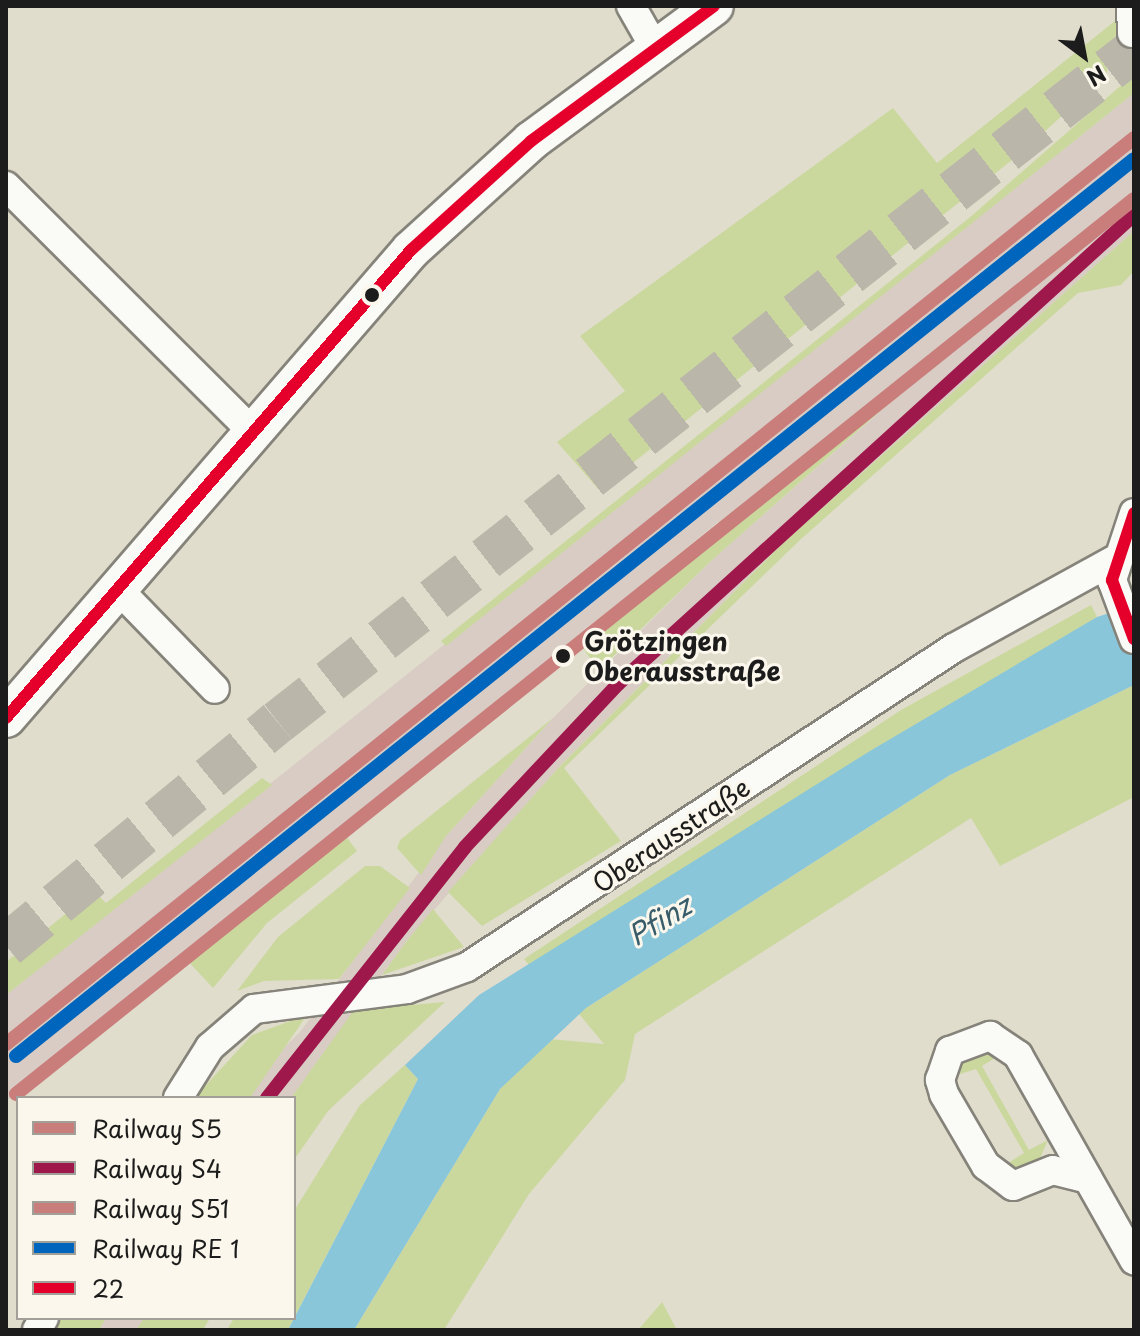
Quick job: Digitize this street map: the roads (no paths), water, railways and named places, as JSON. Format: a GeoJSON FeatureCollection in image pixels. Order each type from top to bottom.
{"type":"FeatureCollection","features":[{"type":"Feature","properties":{"kind":"street"},"geometry":{"type":"LineString","coordinates":[[631,6],[655,48]]}},
{"type":"Feature","properties":{"kind":"street"},"geometry":{"type":"LineString","coordinates":[[6,718],[253,432],[468,193],[714,6]]}},
{"type":"Feature","properties":{"kind":"street"},"geometry":{"type":"LineString","coordinates":[[6,186],[253,432]]}},
{"type":"Feature","properties":{"kind":"street"},"geometry":{"type":"LineString","coordinates":[[1134,513],[1114,560],[1114,599],[1134,639]]}},
{"type":"Feature","properties":{"kind":"street","name":"Oberausstraße"},"geometry":{"type":"LineString","coordinates":[[179,1096],[210,1047],[266,1004],[407,989],[467,967],[954,648],[1114,560]]}},
{"type":"Feature","properties":{"kind":"street"},"geometry":{"type":"LineString","coordinates":[[118,589],[215,689]]}},
{"type":"Feature","properties":{"kind":"street"},"geometry":{"type":"LineString","coordinates":[[1088,1179],[1053,1170],[1013,1186],[986,1166],[940,1080],[950,1051],[990,1036],[1007,1043],[1088,1179],[1134,1260]]}},
{"type":"Feature","properties":{"kind":"water","name":"Pfinz"},"geometry":{"type":"Polygon","coordinates":[[[1134,605],[1134,685],[950,775],[586,1008],[500,1089],[354,1330],[288,1330],[296,1320],[296,1315],[418,1079],[405,1065],[479,995],[870,751],[1097,617],[1134,605]]]}},
{"type":"Feature","properties":{"kind":"tunnel"},"geometry":{"type":"LineString","coordinates":[[6,946],[278,722],[1134,50]]}},
{"type":"Feature","properties":{"kind":"rail line","name":"S5"},"geometry":{"type":"LineString","coordinates":[[6,1044],[1134,138]]}},
{"type":"Feature","properties":{"kind":"rail line","name":"S51"},"geometry":{"type":"LineString","coordinates":[[16,1094],[1134,199]]}},
{"type":"Feature","properties":{"kind":"rail line","name":"S4"},"geometry":{"type":"LineString","coordinates":[[269,1096],[465,847],[618,684],[1134,215]]}},
{"type":"Feature","properties":{"kind":"place","name":"Grötzingen Oberausstraße"},"geometry":{"type":"Point","coordinates":[563,656]}}]}
